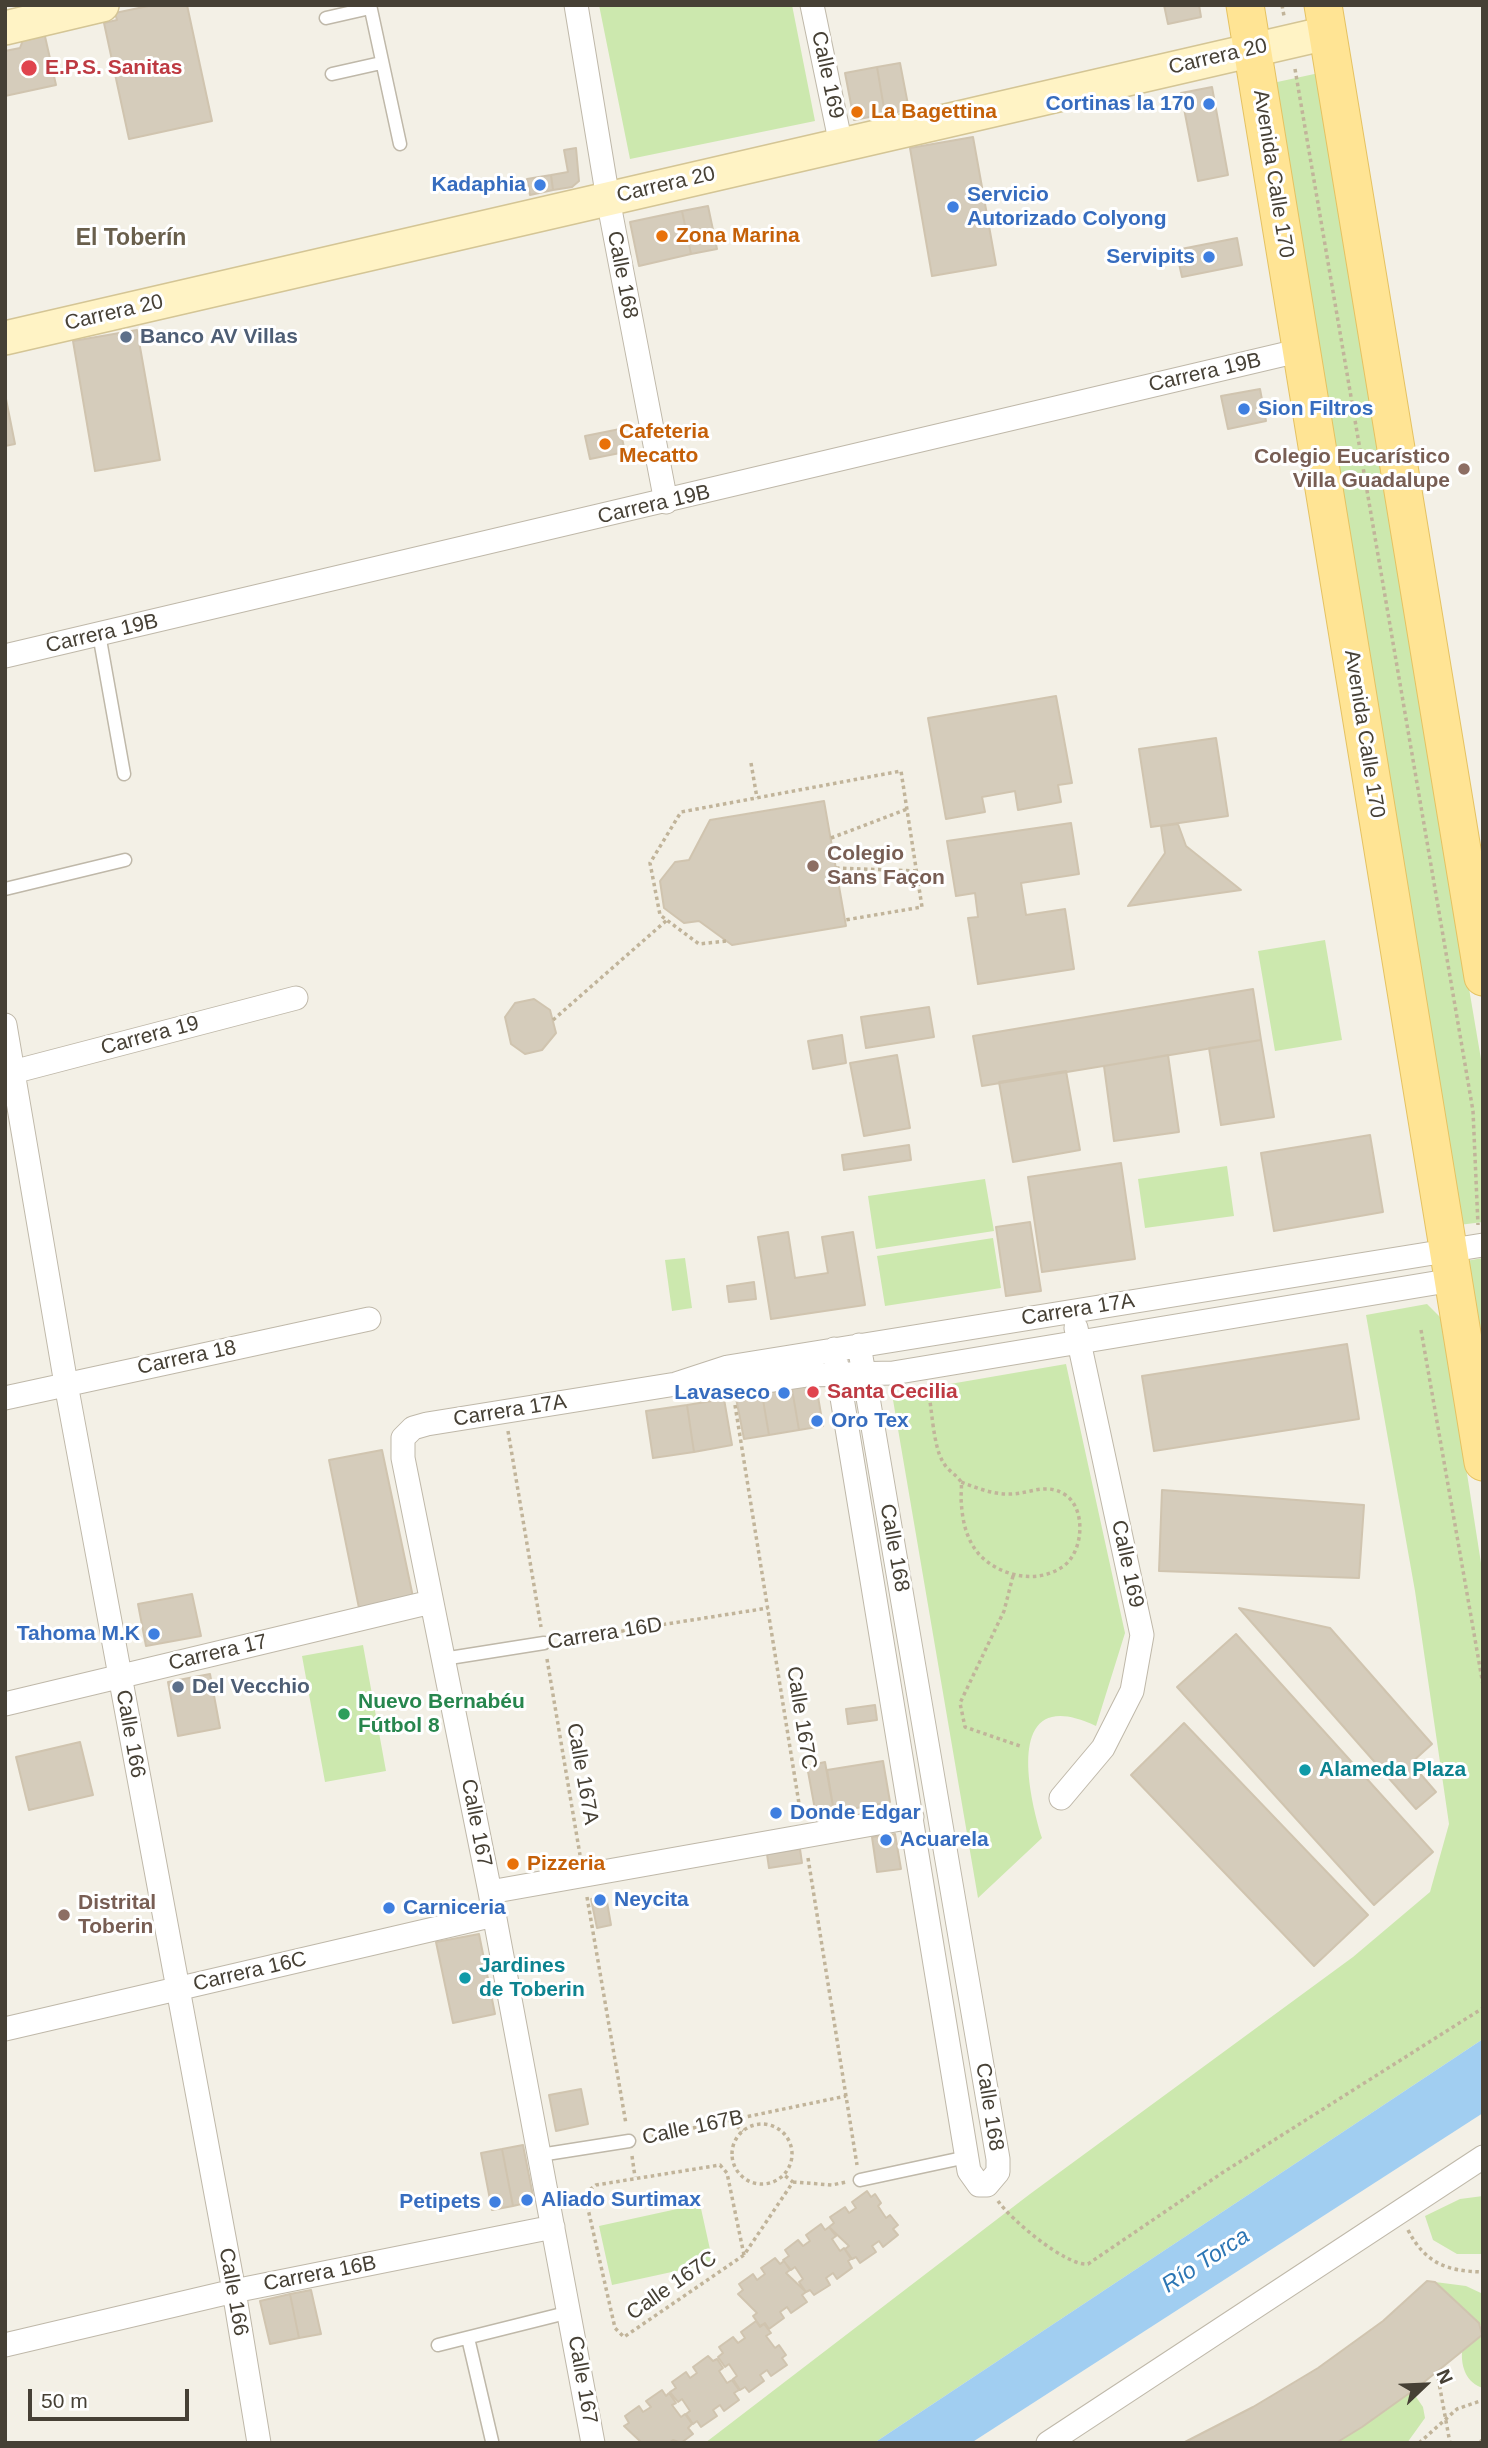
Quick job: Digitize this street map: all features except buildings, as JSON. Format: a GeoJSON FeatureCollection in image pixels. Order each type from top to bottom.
{"type":"FeatureCollection","features":[{"type":"Feature","properties":{"kind":"main road"},"geometry":{"type":"LineString","coordinates":[[5,29],[102,5]]}},
{"type":"Feature","properties":{"kind":"main road","name":"Avenida Calle 170"},"geometry":{"type":"LineString","coordinates":[[1245,5],[1301,351],[1466,1255],[1483,1462]]}},
{"type":"Feature","properties":{"kind":"main road"},"geometry":{"type":"LineString","coordinates":[[1325,19],[1483,977]]}},
{"type":"Feature","properties":{"kind":"main road","name":"Carrera 20"},"geometry":{"type":"LineString","coordinates":[[5,338],[1253,49],[1325,19]]}},
{"type":"Feature","properties":{"kind":"street","name":"Calle 168"},"geometry":{"type":"LineString","coordinates":[[576,5],[608,199],[666,502]]}},
{"type":"Feature","properties":{"kind":"street","name":"Calle 169"},"geometry":{"type":"LineString","coordinates":[[812,5],[841,145]]}},
{"type":"Feature","properties":{"kind":"street","name":"Carrera 19B"},"geometry":{"type":"LineString","coordinates":[[5,656],[1301,351]]}},
{"type":"Feature","properties":{"kind":"street","name":"Carrera 19"},"geometry":{"type":"LineString","coordinates":[[10,1073],[296,998]]}},
{"type":"Feature","properties":{"kind":"street","name":"Calle 166"},"geometry":{"type":"LineString","coordinates":[[5,1025],[10,1073],[234,2291],[259,2443]]}},
{"type":"Feature","properties":{"kind":"street","name":"Carrera 17A"},"geometry":{"type":"LineString","coordinates":[[427,1424],[676,1384],[728,1367],[834,1349],[1072,1311],[1466,1255]]}},
{"type":"Feature","properties":{"kind":"street","name":"Carrera 17A"},"geometry":{"type":"LineString","coordinates":[[676,1384],[732,1386],[806,1375],[893,1373],[1079,1342],[1466,1255]]}},
{"type":"Feature","properties":{"kind":"street","name":"Calle 169"},"geometry":{"type":"LineString","coordinates":[[1061,1798],[1103,1748],[1132,1691],[1142,1635],[1072,1311]]}},
{"type":"Feature","properties":{"kind":"street","name":"Carrera 18"},"geometry":{"type":"LineString","coordinates":[[5,1398],[369,1319]]}},
{"type":"Feature","properties":{"kind":"street","name":"Calle 168"},"geometry":{"type":"LineString","coordinates":[[834,1349],[967,2157],[973,2180],[979,2185],[987,2185],[998,2172],[998,2159],[859,1345]]}},
{"type":"Feature","properties":{"kind":"street","name":"Calle 167"},"geometry":{"type":"LineString","coordinates":[[427,1424],[413,1428],[403,1438],[403,1458],[490,1892],[593,2443]]}},
{"type":"Feature","properties":{"kind":"street","name":"Carrera 17"},"geometry":{"type":"LineString","coordinates":[[5,1704],[431,1602]]}},
{"type":"Feature","properties":{"kind":"street"},"geometry":{"type":"LineString","coordinates":[[490,1892],[912,1817]]}},
{"type":"Feature","properties":{"kind":"street","name":"Carrera 16C"},"geometry":{"type":"LineString","coordinates":[[5,2029],[494,1915]]}},
{"type":"Feature","properties":{"kind":"street"},"geometry":{"type":"LineString","coordinates":[[1048,2443],[1483,2157]]}},
{"type":"Feature","properties":{"kind":"street"},"geometry":{"type":"LineString","coordinates":[[1428,2192],[1483,2178]]}},
{"type":"Feature","properties":{"kind":"street","name":"Carrera 16B"},"geometry":{"type":"LineString","coordinates":[[5,2345],[234,2291],[554,2227]]}},
{"type":"Feature","properties":{"kind":"lane"},"geometry":{"type":"LineString","coordinates":[[326,18],[370,7],[400,144]]}},
{"type":"Feature","properties":{"kind":"lane"},"geometry":{"type":"LineString","coordinates":[[332,74],[381,63]]}},
{"type":"Feature","properties":{"kind":"lane"},"geometry":{"type":"LineString","coordinates":[[99,634],[124,774]]}},
{"type":"Feature","properties":{"kind":"lane"},"geometry":{"type":"LineString","coordinates":[[5,889],[125,860]]}},
{"type":"Feature","properties":{"kind":"lane","name":"Carrera 16D"},"geometry":{"type":"LineString","coordinates":[[443,1659],[544,1643]]}},
{"type":"Feature","properties":{"kind":"lane","name":"Calle 167B"},"geometry":{"type":"LineString","coordinates":[[540,2155],[629,2141]]}},
{"type":"Feature","properties":{"kind":"lane"},"geometry":{"type":"LineString","coordinates":[[860,2180],[967,2157]]}},
{"type":"Feature","properties":{"kind":"lane"},"geometry":{"type":"LineString","coordinates":[[438,2345],[570,2312]]}},
{"type":"Feature","properties":{"kind":"lane"},"geometry":{"type":"LineString","coordinates":[[468,2338],[492,2441]]}},
{"type":"Feature","properties":{"kind":"path"},"geometry":{"type":"LineString","coordinates":[[1299,92],[1473,1111],[1475,1202],[1466,1255]]}},
{"type":"Feature","properties":{"kind":"path"},"geometry":{"type":"LineString","coordinates":[[751,763],[757,798]]}},
{"type":"Feature","properties":{"kind":"path"},"geometry":{"type":"LineString","coordinates":[[726,941],[699,944],[660,915],[650,863],[681,812],[901,771],[922,907],[845,920]]}},
{"type":"Feature","properties":{"kind":"path"},"geometry":{"type":"LineString","coordinates":[[831,838],[907,810]]}},
{"type":"Feature","properties":{"kind":"path"},"geometry":{"type":"LineString","coordinates":[[836,868],[916,871]]}},
{"type":"Feature","properties":{"kind":"path"},"geometry":{"type":"LineString","coordinates":[[553,1020],[668,920]]}},
{"type":"Feature","properties":{"kind":"path"},"geometry":{"type":"LineString","coordinates":[[1421,1330],[1483,1685]]}},
{"type":"Feature","properties":{"kind":"path","name":"Calle 167C"},"geometry":{"type":"LineString","coordinates":[[732,1386],[860,2180]]}},
{"type":"Feature","properties":{"kind":"path"},"geometry":{"type":"LineString","coordinates":[[928,1388],[941,1460],[961,1482],[986,1492],[1013,1494],[1041,1488],[1055,1489],[1067,1495],[1075,1507],[1080,1526],[1078,1545],[1065,1565],[1040,1574],[1013,1576],[993,1568],[968,1537],[962,1518],[961,1482]]}},
{"type":"Feature","properties":{"kind":"path","name":"Calle 167A"},"geometry":{"type":"LineString","coordinates":[[505,1412],[629,2141]]}},
{"type":"Feature","properties":{"kind":"path"},"geometry":{"type":"LineString","coordinates":[[1013,1576],[1004,1611],[960,1703],[965,1727],[1020,1746]]}},
{"type":"Feature","properties":{"kind":"path","name":"Carrera 16D"},"geometry":{"type":"LineString","coordinates":[[544,1643],[768,1608]]}},
{"type":"Feature","properties":{"kind":"path"},"geometry":{"type":"LineString","coordinates":[[987,2185],[1007,2215],[1071,2262],[1088,2264],[1222,2173],[1483,2008]]}},
{"type":"Feature","properties":{"kind":"path","name":"Calle 167B"},"geometry":{"type":"LineString","coordinates":[[629,2141],[846,2096]]}},
{"type":"Feature","properties":{"kind":"path"},"geometry":{"type":"LineString","coordinates":[[729,2121],[743,2131]]}},
{"type":"Feature","properties":{"kind":"path"},"geometry":{"type":"LineString","coordinates":[[769,2125],[784,2134],[792,2150],[789,2167],[784,2175],[778,2180],[761,2184],[752,2182],[738,2171],[732,2154],[737,2138],[743,2131],[751,2126],[769,2125]]}},
{"type":"Feature","properties":{"kind":"path","name":"Calle 167C"},"geometry":{"type":"LineString","coordinates":[[744,2255],[727,2174],[720,2165],[596,2185],[587,2192],[586,2200],[612,2315],[620,2336],[629,2335],[744,2255],[793,2182]]}},
{"type":"Feature","properties":{"kind":"path"},"geometry":{"type":"LineString","coordinates":[[784,2175],[793,2182],[832,2185],[860,2180]]}},
{"type":"Feature","properties":{"kind":"path"},"geometry":{"type":"LineString","coordinates":[[1406,2221],[1418,2249],[1431,2260],[1449,2268],[1483,2272]]}},
{"type":"Feature","properties":{"kind":"path"},"geometry":{"type":"LineString","coordinates":[[1437,2372],[1450,2443]]}},
{"type":"Feature","properties":{"kind":"path"},"geometry":{"type":"LineString","coordinates":[[1419,2443],[1457,2409],[1483,2400]]}},
{"type":"Feature","properties":{"kind":"path"},"geometry":{"type":"LineString","coordinates":[[1480,2443],[1483,2438]]}},
{"type":"Feature","properties":{"kind":"green space"},"geometry":{"type":"Polygon","coordinates":[[[599,5],[792,5],[815,121],[630,159],[599,5]]]}},
{"type":"Feature","properties":{"kind":"green space"},"geometry":{"type":"Polygon","coordinates":[[[1319,73],[1411,646],[1483,1071],[1483,1222],[1459,1225],[1268,84],[1319,73]]]}},
{"type":"Feature","properties":{"kind":"green space"},"geometry":{"type":"Polygon","coordinates":[[[1325,940],[1342,1040],[1275,1051],[1258,951],[1325,940]]]}},
{"type":"Feature","properties":{"kind":"green space"},"geometry":{"type":"Polygon","coordinates":[[[1227,1166],[1234,1216],[1145,1228],[1138,1179],[1227,1166]]]}},
{"type":"Feature","properties":{"kind":"green space"},"geometry":{"type":"Polygon","coordinates":[[[985,1179],[994,1231],[876,1249],[868,1196],[985,1179]]]}},
{"type":"Feature","properties":{"kind":"green space"},"geometry":{"type":"Polygon","coordinates":[[[993,1238],[1001,1288],[885,1306],[877,1256],[993,1238]]]}},
{"type":"Feature","properties":{"kind":"green space"},"geometry":{"type":"Polygon","coordinates":[[[685,1258],[692,1308],[672,1311],[665,1260],[685,1258]]]}},
{"type":"Feature","properties":{"kind":"green space"},"geometry":{"type":"Polygon","coordinates":[[[1483,1258],[1483,1398],[1466,1261],[1483,1258]]]}},
{"type":"Feature","properties":{"kind":"green space"},"geometry":{"type":"Polygon","coordinates":[[[1427,1304],[1443,1320],[1483,1576],[1483,2039],[874,2443],[705,2443],[1030,2194],[1353,1957],[1430,1892],[1449,1824],[1415,1591],[1366,1315],[1427,1304]]]}},
{"type":"Feature","properties":{"kind":"green space"},"geometry":{"type":"Polygon","coordinates":[[[1066,1364],[1125,1633],[1096,1726],[1067,1716],[1047,1719],[1035,1730],[1029,1748],[1028,1770],[1042,1838],[978,1898],[892,1394],[1066,1364]]]}},
{"type":"Feature","properties":{"kind":"green space","name":"Nuevo Bernabéu Fútbol 8"},"geometry":{"type":"Polygon","coordinates":[[[363,1645],[386,1771],[325,1782],[302,1656],[363,1645]]]}},
{"type":"Feature","properties":{"kind":"green space"},"geometry":{"type":"Polygon","coordinates":[[[1483,2196],[1483,2254],[1457,2254],[1433,2240],[1425,2216],[1460,2199],[1483,2196]]]}},
{"type":"Feature","properties":{"kind":"green space"},"geometry":{"type":"Polygon","coordinates":[[[700,2204],[713,2263],[612,2285],[599,2226],[700,2204]]]}},
{"type":"Feature","properties":{"kind":"green space"},"geometry":{"type":"Polygon","coordinates":[[[1435,2282],[1466,2286],[1483,2294],[1483,2388],[1469,2379],[1462,2358],[1462,2352],[1482,2335],[1482,2327],[1435,2282]]]}},
{"type":"Feature","properties":{"kind":"green space"},"geometry":{"type":"Polygon","coordinates":[[[1412,2391],[1423,2407],[1425,2418],[1407,2443],[1336,2443],[1412,2391]]]}},
{"type":"Feature","properties":{"kind":"water","name":"Río Torca"},"geometry":{"type":"Polygon","coordinates":[[[1483,2039],[1483,2113],[971,2443],[874,2443],[1483,2039]]]}},
{"type":"Feature","properties":{"kind":"place","name":"E.P.S. Sanitas"},"geometry":{"type":"Point","coordinates":[29,68]}},
{"type":"Feature","properties":{"kind":"place","name":"Cortinas la 170"},"geometry":{"type":"Point","coordinates":[1209,104]}},
{"type":"Feature","properties":{"kind":"place","name":"La Bagettina"},"geometry":{"type":"Point","coordinates":[857,112]}},
{"type":"Feature","properties":{"kind":"place","name":"Kadaphia"},"geometry":{"type":"Point","coordinates":[540,185]}},
{"type":"Feature","properties":{"kind":"place","name":"Servicio Autorizado Colyong"},"geometry":{"type":"Point","coordinates":[953,207]}},
{"type":"Feature","properties":{"kind":"place","name":"Zona Marina"},"geometry":{"type":"Point","coordinates":[662,236]}},
{"type":"Feature","properties":{"kind":"place","name":"Servipits"},"geometry":{"type":"Point","coordinates":[1209,257]}},
{"type":"Feature","properties":{"kind":"place","name":"Banco AV Villas"},"geometry":{"type":"Point","coordinates":[126,337]}},
{"type":"Feature","properties":{"kind":"place","name":"Sion Filtros"},"geometry":{"type":"Point","coordinates":[1244,409]}},
{"type":"Feature","properties":{"kind":"place","name":"Cafeteria Mecatto"},"geometry":{"type":"Point","coordinates":[605,444]}},
{"type":"Feature","properties":{"kind":"place","name":"Colegio Eucarístico Villa Guadalupe"},"geometry":{"type":"Point","coordinates":[1464,469]}},
{"type":"Feature","properties":{"kind":"place","name":"Colegio Sans Façon"},"geometry":{"type":"Point","coordinates":[813,866]}},
{"type":"Feature","properties":{"kind":"place","name":"Santa Cecilia"},"geometry":{"type":"Point","coordinates":[813,1392]}},
{"type":"Feature","properties":{"kind":"place","name":"Lavaseco"},"geometry":{"type":"Point","coordinates":[784,1393]}},
{"type":"Feature","properties":{"kind":"place","name":"Oro Tex"},"geometry":{"type":"Point","coordinates":[817,1421]}},
{"type":"Feature","properties":{"kind":"place","name":"Tahoma M.K"},"geometry":{"type":"Point","coordinates":[154,1634]}},
{"type":"Feature","properties":{"kind":"place","name":"Del Vecchio"},"geometry":{"type":"Point","coordinates":[178,1687]}},
{"type":"Feature","properties":{"kind":"place","name":"Nuevo Bernabéu Fútbol 8"},"geometry":{"type":"Point","coordinates":[344,1714]}},
{"type":"Feature","properties":{"kind":"place","name":"Alameda Plaza"},"geometry":{"type":"Point","coordinates":[1305,1770]}},
{"type":"Feature","properties":{"kind":"place","name":"Donde Edgar"},"geometry":{"type":"Point","coordinates":[776,1813]}},
{"type":"Feature","properties":{"kind":"place","name":"Acuarela"},"geometry":{"type":"Point","coordinates":[886,1840]}},
{"type":"Feature","properties":{"kind":"place","name":"Pizzeria"},"geometry":{"type":"Point","coordinates":[513,1864]}},
{"type":"Feature","properties":{"kind":"place","name":"Neycita"},"geometry":{"type":"Point","coordinates":[600,1900]}},
{"type":"Feature","properties":{"kind":"place","name":"Carniceria"},"geometry":{"type":"Point","coordinates":[389,1908]}},
{"type":"Feature","properties":{"kind":"place","name":"Distrital Toberin"},"geometry":{"type":"Point","coordinates":[64,1915]}},
{"type":"Feature","properties":{"kind":"place","name":"Jardines de Toberin"},"geometry":{"type":"Point","coordinates":[465,1978]}},
{"type":"Feature","properties":{"kind":"place","name":"Aliado Surtimax"},"geometry":{"type":"Point","coordinates":[527,2200]}},
{"type":"Feature","properties":{"kind":"place","name":"Petipets"},"geometry":{"type":"Point","coordinates":[495,2202]}},
{"type":"Feature","properties":{"kind":"district","name":"El Toberín"},"geometry":{"type":"Point","coordinates":[131,239]}}]}
